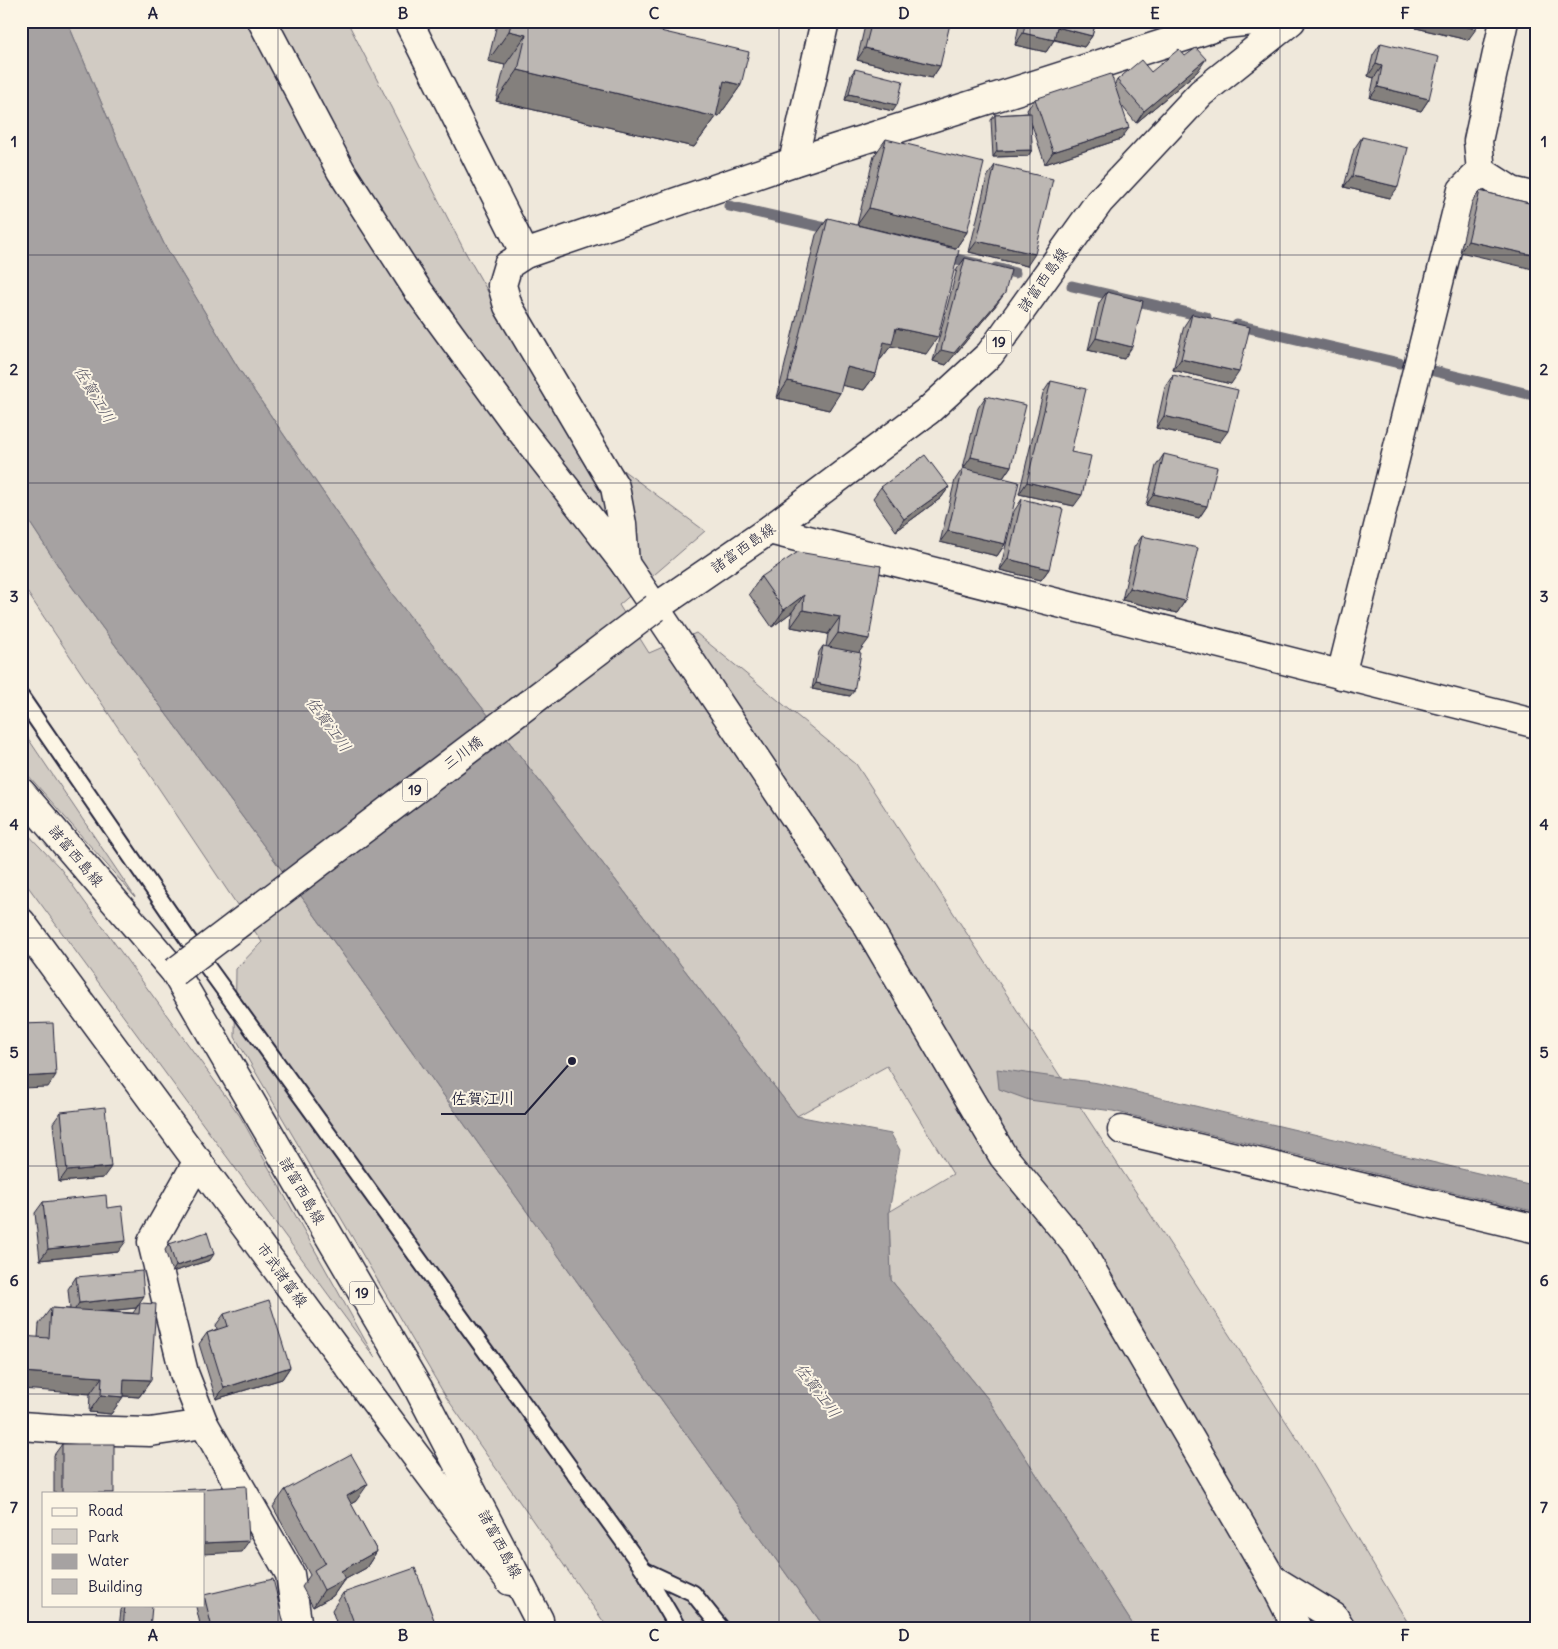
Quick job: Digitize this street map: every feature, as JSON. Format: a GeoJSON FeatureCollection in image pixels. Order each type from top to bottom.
{"type":"FeatureCollection","features":[{"type":"Feature","properties":{"kind":"street"},"geometry":{"type":"LineString","coordinates":[[262,21],[341,171],[418,289],[515,423],[625,564],[867,925],[1003,1156],[1079,1248],[1272,1579],[1297,1628]]}},
{"type":"Feature","properties":{"kind":"street"},"geometry":{"type":"LineString","coordinates":[[408,21],[525,254]]}},
{"type":"Feature","properties":{"kind":"street"},"geometry":{"type":"LineString","coordinates":[[793,162],[825,21]]}},
{"type":"Feature","properties":{"kind":"street"},"geometry":{"type":"LineString","coordinates":[[625,564],[622,524],[614,486],[508,306],[502,285],[508,265],[525,254],[793,162],[1225,24],[1253,21]]}},
{"type":"Feature","properties":{"kind":"street","name":"諸富西島線"},"geometry":{"type":"LineString","coordinates":[[655,608],[769,530],[929,410],[990,354],[1098,202],[1201,93],[1291,21]]}},
{"type":"Feature","properties":{"kind":"street"},"geometry":{"type":"LineString","coordinates":[[1481,171],[1478,141],[1504,21]]}},
{"type":"Feature","properties":{"kind":"street"},"geometry":{"type":"LineString","coordinates":[[1341,675],[1462,190],[1481,171]]}},
{"type":"Feature","properties":{"kind":"street"},"geometry":{"type":"LineString","coordinates":[[1481,171],[1512,192],[1537,197]]}},
{"type":"Feature","properties":{"kind":"street"},"geometry":{"type":"LineString","coordinates":[[769,530],[1537,724]]}},
{"type":"Feature","properties":{"kind":"street","name":"三川橋"},"geometry":{"type":"LineString","coordinates":[[175,972],[655,608]]}},
{"type":"Feature","properties":{"kind":"street","name":"諸富西島線"},"geometry":{"type":"LineString","coordinates":[[21,792],[175,972],[418,1388],[542,1624]]}},
{"type":"Feature","properties":{"kind":"street","name":"市武諸富線"},"geometry":{"type":"LineString","coordinates":[[21,922],[343,1359],[542,1624]]}},
{"type":"Feature","properties":{"kind":"street"},"geometry":{"type":"LineString","coordinates":[[1122,1130],[1537,1229]]}},
{"type":"Feature","properties":{"kind":"street"},"geometry":{"type":"LineString","coordinates":[[198,1161],[152,1242],[184,1373],[204,1424],[290,1574],[298,1628]]}},
{"type":"Feature","properties":{"kind":"street"},"geometry":{"type":"LineString","coordinates":[[21,1426],[150,1432],[204,1424]]}},
{"type":"Feature","properties":{"kind":"street"},"geometry":{"type":"LineString","coordinates":[[1272,1579],[1334,1617],[1341,1628]]}},
{"type":"Feature","properties":{"kind":"lane"},"geometry":{"type":"LineString","coordinates":[[21,697],[198,954],[644,1570],[678,1628]]}},
{"type":"Feature","properties":{"kind":"lane"},"geometry":{"type":"LineString","coordinates":[[644,1570],[693,1593],[721,1628]]}},
{"type":"Feature","properties":{"kind":"green space"},"geometry":{"type":"Polygon","coordinates":[[[67,21],[347,21],[464,250],[566,428],[705,531],[619,605],[649,653],[696,633],[856,764],[1300,1443],[1411,1628],[1135,1628],[988,1399],[891,1280],[889,1212],[953,1174],[887,1066],[797,1116],[507,739],[393,595],[237,366],[164,244],[136,185],[67,21]]]}},
{"type":"Feature","properties":{"kind":"green space"},"geometry":{"type":"Polygon","coordinates":[[[21,509],[70,584],[301,896],[825,1628],[608,1628],[446,1397],[235,1037],[236,969],[262,942],[21,583],[21,509]]]}},
{"type":"Feature","properties":{"kind":"green space"},"geometry":{"type":"Polygon","coordinates":[[[21,728],[135,897],[21,767],[21,728]]]}},
{"type":"Feature","properties":{"kind":"green space"},"geometry":{"type":"Polygon","coordinates":[[[21,827],[60,868],[240,1116],[375,1358],[21,877],[21,827]]]}},
{"type":"Feature","properties":{"kind":"water"},"geometry":{"type":"Polygon","coordinates":[[[21,21],[67,21],[136,185],[164,244],[237,366],[393,595],[507,739],[797,1116],[891,1134],[900,1150],[889,1212],[891,1280],[988,1399],[1135,1628],[825,1628],[301,896],[70,584],[21,509],[21,21]]]}},
{"type":"Feature","properties":{"kind":"water"},"geometry":{"type":"Polygon","coordinates":[[[997,1069],[1098,1083],[1537,1187],[1537,1212],[1113,1111],[1029,1100],[999,1089],[997,1069]]]}},
{"type":"Feature","properties":{"kind":"building"},"geometry":{"type":"Polygon","coordinates":[[[512,21],[618,21],[749,52],[741,85],[724,81],[716,117],[518,70],[526,35],[509,31],[512,21]]]}},
{"type":"Feature","properties":{"kind":"building"},"geometry":{"type":"Polygon","coordinates":[[[872,21],[936,21],[950,24],[940,66],[865,48],[872,21]]]}},
{"type":"Feature","properties":{"kind":"building"},"geometry":{"type":"Polygon","coordinates":[[[1026,21],[1096,21],[1092,36],[1057,27],[1054,40],[1023,33],[1026,21]]]}},
{"type":"Feature","properties":{"kind":"building"},"geometry":{"type":"Polygon","coordinates":[[[1445,21],[1478,21],[1476,29],[1445,21]]]}},
{"type":"Feature","properties":{"kind":"building"},"geometry":{"type":"Polygon","coordinates":[[[1381,43],[1439,57],[1429,99],[1378,87],[1382,66],[1376,64],[1381,43]]]}},
{"type":"Feature","properties":{"kind":"building"},"geometry":{"type":"Polygon","coordinates":[[[1196,48],[1206,59],[1144,111],[1117,80],[1141,60],[1151,72],[1179,49],[1185,56],[1196,48]]]}},
{"type":"Feature","properties":{"kind":"building"},"geometry":{"type":"Polygon","coordinates":[[[855,69],[903,81],[897,105],[849,94],[855,69]]]}},
{"type":"Feature","properties":{"kind":"building"},"geometry":{"type":"Polygon","coordinates":[[[1111,74],[1129,128],[1053,152],[1035,99],[1111,74]]]}},
{"type":"Feature","properties":{"kind":"building"},"geometry":{"type":"Polygon","coordinates":[[[1031,113],[1032,150],[997,151],[995,115],[1031,113]]]}},
{"type":"Feature","properties":{"kind":"building"},"geometry":{"type":"Polygon","coordinates":[[[1362,137],[1408,148],[1398,187],[1352,176],[1362,137]]]}},
{"type":"Feature","properties":{"kind":"building"},"geometry":{"type":"Polygon","coordinates":[[[886,139],[984,163],[967,232],[869,208],[886,139]]]}},
{"type":"Feature","properties":{"kind":"building"},"geometry":{"type":"Polygon","coordinates":[[[995,165],[1053,179],[1035,254],[977,241],[995,165]]]}},
{"type":"Feature","properties":{"kind":"building"},"geometry":{"type":"Polygon","coordinates":[[[1480,191],[1537,205],[1537,256],[1468,241],[1480,191]]]}},
{"type":"Feature","properties":{"kind":"building"},"geometry":{"type":"Polygon","coordinates":[[[828,218],[959,250],[938,337],[896,328],[892,344],[884,342],[876,374],[847,367],[840,393],[788,381],[828,218]]]}},
{"type":"Feature","properties":{"kind":"building"},"geometry":{"type":"Polygon","coordinates":[[[965,258],[1011,270],[1005,293],[954,353],[941,350],[965,258]]]}},
{"type":"Feature","properties":{"kind":"building"},"geometry":{"type":"Polygon","coordinates":[[[1107,292],[1143,301],[1132,347],[1096,338],[1107,292]]]}},
{"type":"Feature","properties":{"kind":"building"},"geometry":{"type":"Polygon","coordinates":[[[1192,314],[1250,327],[1239,372],[1181,359],[1192,314]]]}},
{"type":"Feature","properties":{"kind":"building"},"geometry":{"type":"Polygon","coordinates":[[[1173,375],[1238,390],[1228,431],[1164,416],[1173,375]]]}},
{"type":"Feature","properties":{"kind":"building"},"geometry":{"type":"Polygon","coordinates":[[[1051,381],[1086,389],[1071,452],[1091,456],[1082,495],[1027,482],[1051,381]]]}},
{"type":"Feature","properties":{"kind":"building"},"geometry":{"type":"Polygon","coordinates":[[[986,396],[1026,405],[1011,466],[971,457],[986,396]]]}},
{"type":"Feature","properties":{"kind":"building"},"geometry":{"type":"Polygon","coordinates":[[[1164,454],[1217,467],[1207,506],[1154,494],[1164,454]]]}},
{"type":"Feature","properties":{"kind":"building"},"geometry":{"type":"Polygon","coordinates":[[[925,455],[949,487],[904,519],[881,487],[925,455]]]}},
{"type":"Feature","properties":{"kind":"building"},"geometry":{"type":"Polygon","coordinates":[[[963,468],[1019,482],[1005,544],[948,531],[963,468]]]}},
{"type":"Feature","properties":{"kind":"building"},"geometry":{"type":"Polygon","coordinates":[[[1022,499],[1063,509],[1049,569],[1008,559],[1022,499]]]}},
{"type":"Feature","properties":{"kind":"building"},"geometry":{"type":"Polygon","coordinates":[[[1142,536],[1198,548],[1185,601],[1130,588],[1142,536]]]}},
{"type":"Feature","properties":{"kind":"building"},"geometry":{"type":"Polygon","coordinates":[[[798,552],[881,566],[869,639],[838,633],[840,617],[803,610],[804,595],[784,610],[761,577],[798,552]]]}},
{"type":"Feature","properties":{"kind":"building"},"geometry":{"type":"Polygon","coordinates":[[[823,646],[861,653],[854,691],[816,683],[823,646]]]}},
{"type":"Feature","properties":{"kind":"building"},"geometry":{"type":"Polygon","coordinates":[[[53,1023],[56,1075],[21,1077],[21,1024],[53,1023]]]}},
{"type":"Feature","properties":{"kind":"building"},"geometry":{"type":"Polygon","coordinates":[[[105,1107],[111,1167],[67,1171],[61,1112],[105,1107]]]}},
{"type":"Feature","properties":{"kind":"building"},"geometry":{"type":"Polygon","coordinates":[[[106,1195],[107,1208],[122,1206],[126,1241],[48,1249],[43,1202],[106,1195]]]}},
{"type":"Feature","properties":{"kind":"building"},"geometry":{"type":"Polygon","coordinates":[[[207,1232],[214,1254],[176,1266],[169,1244],[207,1232]]]}},
{"type":"Feature","properties":{"kind":"building"},"geometry":{"type":"Polygon","coordinates":[[[142,1271],[144,1296],[79,1303],[76,1277],[142,1271]]]}},
{"type":"Feature","properties":{"kind":"building"},"geometry":{"type":"Polygon","coordinates":[[[269,1300],[290,1367],[224,1388],[207,1333],[228,1326],[224,1314],[269,1300]]]}},
{"type":"Feature","properties":{"kind":"building"},"geometry":{"type":"Polygon","coordinates":[[[140,1303],[156,1304],[151,1380],[124,1379],[123,1397],[101,1395],[102,1377],[21,1372],[21,1336],[49,1338],[51,1308],[139,1314],[140,1303]]]}},
{"type":"Feature","properties":{"kind":"building"},"geometry":{"type":"Polygon","coordinates":[[[62,1444],[114,1444],[114,1492],[62,1492],[62,1444]]]}},
{"type":"Feature","properties":{"kind":"building"},"geometry":{"type":"Polygon","coordinates":[[[351,1454],[368,1484],[347,1496],[377,1551],[341,1571],[345,1579],[324,1590],[314,1570],[325,1563],[285,1490],[351,1454]]]}},
{"type":"Feature","properties":{"kind":"building"},"geometry":{"type":"Polygon","coordinates":[[[21,1475],[24,1475],[24,1518],[21,1518],[21,1475]]]}},
{"type":"Feature","properties":{"kind":"building"},"geometry":{"type":"Polygon","coordinates":[[[246,1486],[249,1541],[205,1543],[205,1492],[163,1491],[246,1486]]]}},
{"type":"Feature","properties":{"kind":"building"},"geometry":{"type":"Polygon","coordinates":[[[415,1568],[437,1628],[356,1628],[343,1593],[415,1568]]]}},
{"type":"Feature","properties":{"kind":"building"},"geometry":{"type":"Polygon","coordinates":[[[273,1579],[285,1628],[212,1628],[205,1595],[273,1579]]]}},
{"type":"Feature","properties":{"kind":"building"},"geometry":{"type":"Polygon","coordinates":[[[125,1606],[152,1606],[150,1628],[123,1628],[125,1606]]]}},
{"type":"Feature","properties":{"kind":"waterway"},"geometry":{"type":"LineString","coordinates":[[729,206],[835,230]]}},
{"type":"Feature","properties":{"kind":"waterway"},"geometry":{"type":"LineString","coordinates":[[943,256],[978,264]]}},
{"type":"Feature","properties":{"kind":"waterway"},"geometry":{"type":"LineString","coordinates":[[996,268],[1015,273]]}},
{"type":"Feature","properties":{"kind":"waterway"},"geometry":{"type":"LineString","coordinates":[[1072,286],[1206,317]]}},
{"type":"Feature","properties":{"kind":"waterway"},"geometry":{"type":"LineString","coordinates":[[1237,325],[1399,363]]}},
{"type":"Feature","properties":{"kind":"waterway"},"geometry":{"type":"LineString","coordinates":[[1434,371],[1537,396]]}},
{"type":"Feature","properties":{"kind":"place","name":"佐賀江川"},"geometry":{"type":"Point","coordinates":[572,1061]}}]}
